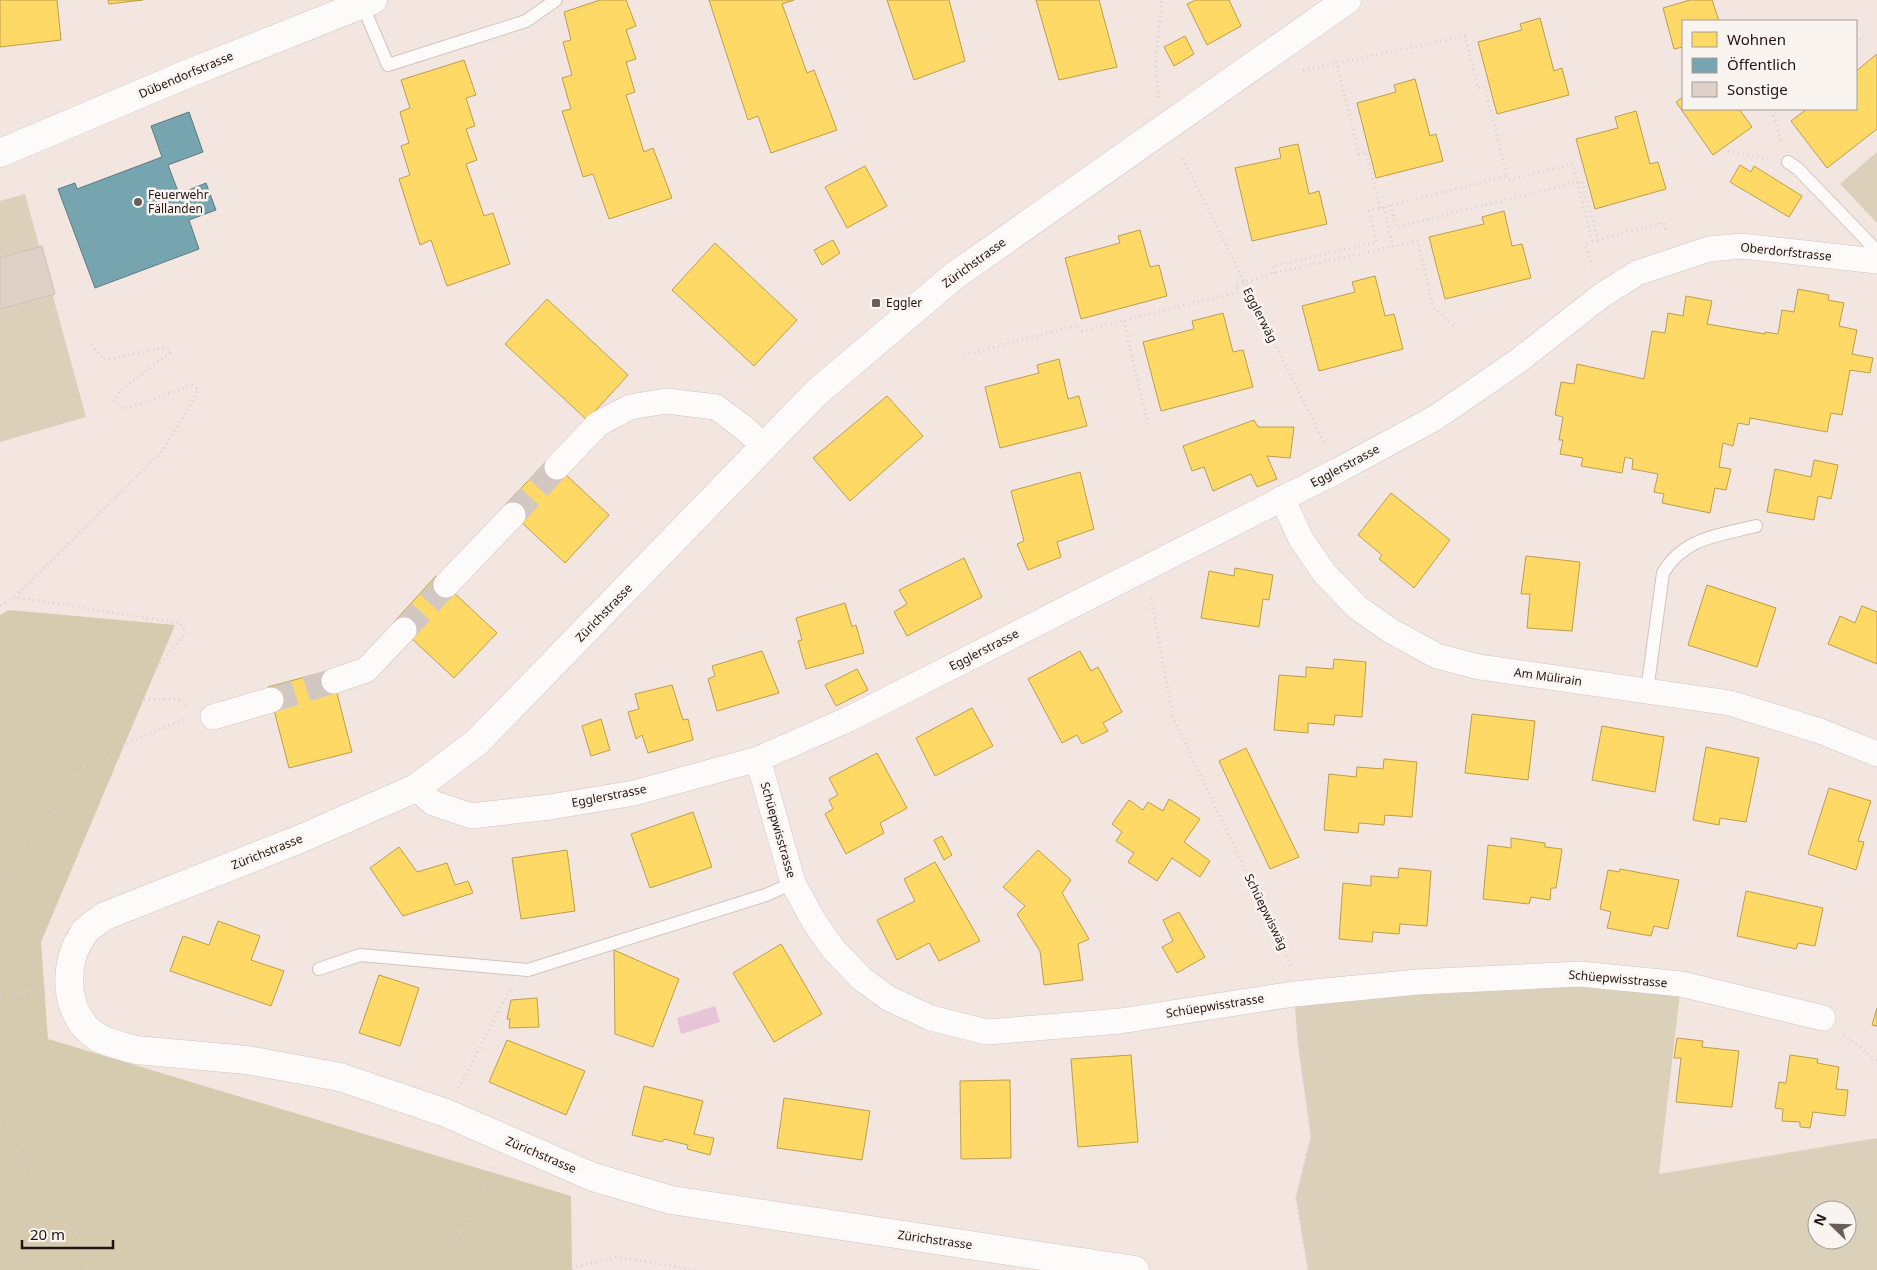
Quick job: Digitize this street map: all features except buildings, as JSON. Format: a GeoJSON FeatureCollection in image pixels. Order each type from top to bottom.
{"type":"FeatureCollection","features":[{"type":"Feature","properties":{"kind":"main road","name":"Zürichstrasse"},"geometry":{"type":"LineString","coordinates":[[1135,1270],[671,1200],[593,1177],[446,1113],[340,1077],[247,1060],[136,1050],[121,1046],[92,1033],[80,1018],[68,987],[69,967],[82,934],[105,916],[291,842],[416,788],[478,742],[816,393],[954,276],[1347,0]]}},
{"type":"Feature","properties":{"kind":"main road","name":"Dübendorfstrasse"},"geometry":{"type":"LineString","coordinates":[[0,153],[187,74],[368,2]]}},
{"type":"Feature","properties":{"kind":"street","name":"Oberdorfstrasse"},"geometry":{"type":"LineString","coordinates":[[1518,361],[1601,296],[1637,273],[1709,249],[1742,246],[1877,261]]}},
{"type":"Feature","properties":{"kind":"street","name":"Egglerstrasse"},"geometry":{"type":"LineString","coordinates":[[416,788],[433,803],[471,816],[550,807],[634,793],[758,759],[849,719],[1337,471],[1435,418],[1518,361]]}},
{"type":"Feature","properties":{"kind":"street"},"geometry":{"type":"LineString","coordinates":[[557,467],[598,424],[630,408],[666,401],[716,407],[743,427],[764,446]]}},
{"type":"Feature","properties":{"kind":"street","name":"Am Mülirain"},"geometry":{"type":"LineString","coordinates":[[1282,498],[1301,539],[1325,574],[1358,608],[1391,632],[1437,656],[1479,667],[1730,703],[1820,731],[1877,754]]}},
{"type":"Feature","properties":{"kind":"street"},"geometry":{"type":"LineString","coordinates":[[446,586],[513,515]]}},
{"type":"Feature","properties":{"kind":"street"},"geometry":{"type":"LineString","coordinates":[[334,680],[366,670],[404,630]]}},
{"type":"Feature","properties":{"kind":"street"},"geometry":{"type":"LineString","coordinates":[[213,717],[271,700]]}},
{"type":"Feature","properties":{"kind":"street","name":"Schüepwisstrasse"},"geometry":{"type":"LineString","coordinates":[[758,759],[793,883],[815,923],[834,950],[862,979],[888,998],[931,1018],[987,1032],[1120,1021],[1294,994],[1417,982],[1580,974],[1681,984],[1822,1018]]}},
{"type":"Feature","properties":{"kind":"lane"},"geometry":{"type":"LineString","coordinates":[[368,2],[388,64],[526,22],[556,0]]}},
{"type":"Feature","properties":{"kind":"lane"},"geometry":{"type":"LineString","coordinates":[[1788,162],[1798,169],[1877,251]]}},
{"type":"Feature","properties":{"kind":"lane"},"geometry":{"type":"LineString","coordinates":[[1647,691],[1663,573],[1670,559],[1685,547],[1710,537],[1756,526]]}},
{"type":"Feature","properties":{"kind":"lane"},"geometry":{"type":"LineString","coordinates":[[319,969],[360,955],[528,970],[766,895],[793,883]]}},
{"type":"Feature","properties":{"kind":"path"},"geometry":{"type":"LineString","coordinates":[[1158,104],[1156,60],[1162,0]]}},
{"type":"Feature","properties":{"kind":"path"},"geometry":{"type":"LineString","coordinates":[[1393,248],[1366,152],[1359,154],[1336,61],[1465,36],[1478,88],[1485,87],[1508,180],[1573,164],[1592,241],[1585,244],[1601,296]]}},
{"type":"Feature","properties":{"kind":"path"},"geometry":{"type":"LineString","coordinates":[[1857,42],[1864,36]]}},
{"type":"Feature","properties":{"kind":"path"},"geometry":{"type":"LineString","coordinates":[[1728,151],[1788,162],[1773,115],[1779,110]]}},
{"type":"Feature","properties":{"kind":"path","name":"Egglerwäg"},"geometry":{"type":"LineString","coordinates":[[1182,159],[1337,471]]}},
{"type":"Feature","properties":{"kind":"path"},"geometry":{"type":"LineString","coordinates":[[1274,273],[1273,266],[1376,242],[1369,210],[1507,176]]}},
{"type":"Feature","properties":{"kind":"path"},"geometry":{"type":"LineString","coordinates":[[1391,205],[1396,227],[1582,181],[1598,240],[1664,222],[1673,260]]}},
{"type":"Feature","properties":{"kind":"path"},"geometry":{"type":"LineString","coordinates":[[964,355],[1079,325],[1082,331],[1124,321],[1238,292],[1236,284],[1274,273],[1418,242],[1433,307],[1454,326]]}},
{"type":"Feature","properties":{"kind":"path"},"geometry":{"type":"LineString","coordinates":[[1124,321],[1148,426]]}},
{"type":"Feature","properties":{"kind":"path"},"geometry":{"type":"LineString","coordinates":[[0,605],[15,597],[164,450],[196,396],[198,389],[192,385],[125,409],[114,402],[119,392],[170,352],[167,347],[104,360],[91,345]]}},
{"type":"Feature","properties":{"kind":"path","name":"Schüepwiswäg"},"geometry":{"type":"LineString","coordinates":[[1145,568],[1173,718],[1292,965],[1298,1045],[1311,1136],[1296,1197],[1308,1270]]}},
{"type":"Feature","properties":{"kind":"path"},"geometry":{"type":"LineString","coordinates":[[0,885],[27,853],[78,774],[98,755],[191,717],[183,700],[136,699],[134,693],[187,632],[180,623],[15,597]]}},
{"type":"Feature","properties":{"kind":"path"},"geometry":{"type":"LineString","coordinates":[[446,1113],[520,969]]}},
{"type":"Feature","properties":{"kind":"path"},"geometry":{"type":"LineString","coordinates":[[0,996],[68,987]]}},
{"type":"Feature","properties":{"kind":"path"},"geometry":{"type":"LineString","coordinates":[[1822,1018],[1877,1061]]}},
{"type":"Feature","properties":{"kind":"path"},"geometry":{"type":"LineString","coordinates":[[0,1125],[58,1210],[89,1270]]}},
{"type":"Feature","properties":{"kind":"path"},"geometry":{"type":"LineString","coordinates":[[431,1270],[469,1222],[505,1140]]}},
{"type":"Feature","properties":{"kind":"path"},"geometry":{"type":"LineString","coordinates":[[573,1270],[575,1267],[618,1257],[696,1270]]}},
{"type":"Feature","properties":{"kind":"shaded area"},"geometry":{"type":"Polygon","coordinates":[[[1877,152],[1877,223],[1840,184],[1877,152]]]}},
{"type":"Feature","properties":{"kind":"shaded area"},"geometry":{"type":"Polygon","coordinates":[[[25,194],[86,417],[0,442],[0,201],[25,194]]]}},
{"type":"Feature","properties":{"kind":"shaded area"},"geometry":{"type":"Polygon","coordinates":[[[9,610],[175,625],[41,942],[48,1039],[571,1196],[572,1270],[0,1270],[0,615],[9,610]]]}},
{"type":"Feature","properties":{"kind":"shaded area"},"geometry":{"type":"Polygon","coordinates":[[[1417,982],[1681,984],[1659,1174],[1877,1138],[1877,1270],[1308,1270],[1296,1197],[1311,1136],[1298,1045],[1294,994],[1417,982]]]}},
{"type":"Feature","properties":{"kind":"shaded area"},"geometry":{"type":"Polygon","coordinates":[[[715,1006],[720,1022],[681,1034],[677,1018],[715,1006]]]}},
{"type":"Feature","properties":{"kind":"tunnel"},"geometry":{"type":"LineString","coordinates":[[513,515],[557,467]]}},
{"type":"Feature","properties":{"kind":"tunnel"},"geometry":{"type":"LineString","coordinates":[[404,630],[446,585]]}},
{"type":"Feature","properties":{"kind":"tunnel"},"geometry":{"type":"LineString","coordinates":[[271,700],[334,681]]}},
{"type":"Feature","properties":{"kind":"place","name":"Feuerwehr Fällanden"},"geometry":{"type":"Point","coordinates":[138,202]}},
{"type":"Feature","properties":{"kind":"place","name":"Eggler"},"geometry":{"type":"Point","coordinates":[876,303]}}]}
